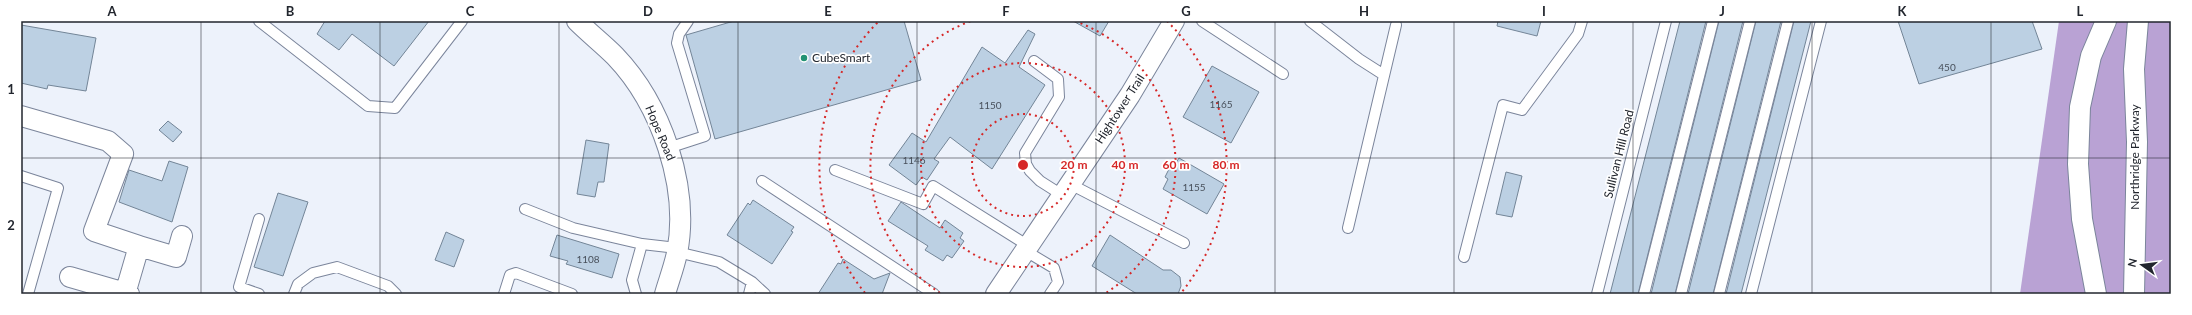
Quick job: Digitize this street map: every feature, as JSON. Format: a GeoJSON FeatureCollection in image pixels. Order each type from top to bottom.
{"type":"FeatureCollection","features":[{"type":"Feature","properties":{"kind":"street","name":"Hope Road"},"geometry":{"type":"LineString","coordinates":[[577,21],[616,57],[638,86],[656,119],[668,148],[678,188],[680,218],[677,250],[665,294]]}},
{"type":"Feature","properties":{"kind":"street","name":"Hightower Trail"},"geometry":{"type":"LineString","coordinates":[[996,294],[1130,95],[1174,21]]}},
{"type":"Feature","properties":{"kind":"street"},"geometry":{"type":"LineString","coordinates":[[2096,294],[2082,219],[2078,164],[2080,114],[2091,56],[2106,21]]}},
{"type":"Feature","properties":{"kind":"street","name":"Northridge Parkway"},"geometry":{"type":"LineString","coordinates":[[2134,294],[2137,142],[2134,69],[2138,21]]}},
{"type":"Feature","properties":{"kind":"street"},"geometry":{"type":"LineString","coordinates":[[21,116],[108,141],[122,154],[94,231],[176,257],[182,236]]}},
{"type":"Feature","properties":{"kind":"street"},"geometry":{"type":"LineString","coordinates":[[70,277],[126,294],[139,246]]}},
{"type":"Feature","properties":{"kind":"lane"},"geometry":{"type":"LineString","coordinates":[[259,21],[368,106],[395,108],[462,21]]}},
{"type":"Feature","properties":{"kind":"lane"},"geometry":{"type":"LineString","coordinates":[[668,148],[705,136],[677,43],[679,34],[688,21]]}},
{"type":"Feature","properties":{"kind":"lane"},"geometry":{"type":"LineString","coordinates":[[1202,21],[1283,74]]}},
{"type":"Feature","properties":{"kind":"lane"},"geometry":{"type":"LineString","coordinates":[[1310,21],[1359,59],[1384,75]]}},
{"type":"Feature","properties":{"kind":"lane"},"geometry":{"type":"LineString","coordinates":[[1464,257],[1503,105],[1522,110],[1578,34],[1582,21]]}},
{"type":"Feature","properties":{"kind":"lane","name":"Sullivan Hill Road"},"geometry":{"type":"LineString","coordinates":[[1597,294],[1666,21]]}},
{"type":"Feature","properties":{"kind":"lane"},"geometry":{"type":"LineString","coordinates":[[1644,294],[1713,21]]}},
{"type":"Feature","properties":{"kind":"lane"},"geometry":{"type":"LineString","coordinates":[[1681,294],[1750,21]]}},
{"type":"Feature","properties":{"kind":"lane"},"geometry":{"type":"LineString","coordinates":[[1719,294],[1788,21]]}},
{"type":"Feature","properties":{"kind":"lane"},"geometry":{"type":"LineString","coordinates":[[1751,294],[1821,21]]}},
{"type":"Feature","properties":{"kind":"lane"},"geometry":{"type":"LineString","coordinates":[[1348,228],[1396,26]]}},
{"type":"Feature","properties":{"kind":"lane"},"geometry":{"type":"LineString","coordinates":[[1034,61],[1058,79],[1060,90],[1059,97],[1025,153],[1026,164],[1030,172],[1040,181],[1066,190],[1184,244]]}},
{"type":"Feature","properties":{"kind":"lane"},"geometry":{"type":"LineString","coordinates":[[835,170],[923,204],[933,186],[1054,268],[1058,282],[1050,294]]}},
{"type":"Feature","properties":{"kind":"lane"},"geometry":{"type":"LineString","coordinates":[[21,176],[58,188],[28,294]]}},
{"type":"Feature","properties":{"kind":"lane"},"geometry":{"type":"LineString","coordinates":[[762,182],[920,290],[934,294]]}},
{"type":"Feature","properties":{"kind":"lane"},"geometry":{"type":"LineString","coordinates":[[525,209],[573,228],[642,244],[677,250],[719,262],[752,282],[765,294]]}},
{"type":"Feature","properties":{"kind":"lane"},"geometry":{"type":"LineString","coordinates":[[259,219],[240,287],[259,294]]}},
{"type":"Feature","properties":{"kind":"lane"},"geometry":{"type":"LineString","coordinates":[[636,294],[632,280],[642,244]]}},
{"type":"Feature","properties":{"kind":"lane"},"geometry":{"type":"LineString","coordinates":[[294,294],[298,284],[313,273],[337,268],[388,286],[396,294]]}},
{"type":"Feature","properties":{"kind":"lane"},"geometry":{"type":"LineString","coordinates":[[504,294],[510,275],[516,273],[572,294]]}},
{"type":"Feature","properties":{"kind":"lane"},"geometry":{"type":"LineString","coordinates":[[749,294],[752,282]]}},
{"type":"Feature","properties":{"kind":"shaded area"},"geometry":{"type":"Polygon","coordinates":[[[2059,21],[2171,21],[2171,294],[2020,294],[2059,21]]]}},
{"type":"Feature","properties":{"kind":"building"},"geometry":{"type":"Polygon","coordinates":[[[325,21],[429,21],[394,66],[352,34],[339,50],[317,34],[325,21]]]}},
{"type":"Feature","properties":{"kind":"building","name":"CubeSmart"},"geometry":{"type":"Polygon","coordinates":[[[734,21],[904,21],[921,80],[715,139],[686,35],[734,21]]]}},
{"type":"Feature","properties":{"kind":"building"},"geometry":{"type":"Polygon","coordinates":[[[1073,21],[1109,21],[1100,36],[1073,21]]]}},
{"type":"Feature","properties":{"kind":"building"},"geometry":{"type":"Polygon","coordinates":[[[1498,21],[1541,21],[1537,36],[1497,26],[1498,21]]]}},
{"type":"Feature","properties":{"kind":"building"},"geometry":{"type":"Polygon","coordinates":[[[1680,21],[1706,21],[1638,294],[1610,294],[1680,21]]]}},
{"type":"Feature","properties":{"kind":"building"},"geometry":{"type":"Polygon","coordinates":[[[1719,21],[1743,21],[1675,294],[1651,294],[1719,21]]]}},
{"type":"Feature","properties":{"kind":"building"},"geometry":{"type":"Polygon","coordinates":[[[1756,21],[1781,21],[1713,294],[1688,294],[1756,21]]]}},
{"type":"Feature","properties":{"kind":"building"},"geometry":{"type":"Polygon","coordinates":[[[1794,21],[1811,21],[1741,294],[1726,294],[1794,21]]]}},
{"type":"Feature","properties":{"kind":"building"},"geometry":{"type":"Polygon","coordinates":[[[1898,21],[2032,21],[2042,49],[1919,84],[1898,21]]]}},
{"type":"Feature","properties":{"kind":"building"},"geometry":{"type":"Polygon","coordinates":[[[21,25],[96,38],[86,91],[48,85],[47,89],[21,83],[21,25]]]}},
{"type":"Feature","properties":{"kind":"building"},"geometry":{"type":"Polygon","coordinates":[[[1028,30],[1035,34],[1019,67],[1045,85],[992,169],[950,137],[934,159],[939,162],[927,180],[922,177],[916,185],[889,165],[912,133],[926,142],[982,47],[1005,63],[1028,30]]]}},
{"type":"Feature","properties":{"kind":"building"},"geometry":{"type":"Polygon","coordinates":[[[1212,66],[1259,92],[1231,143],[1183,117],[1212,66]]]}},
{"type":"Feature","properties":{"kind":"building"},"geometry":{"type":"Polygon","coordinates":[[[168,121],[182,132],[173,142],[159,130],[168,121]]]}},
{"type":"Feature","properties":{"kind":"building"},"geometry":{"type":"Polygon","coordinates":[[[586,140],[609,144],[604,182],[598,182],[595,197],[577,194],[586,140]]]}},
{"type":"Feature","properties":{"kind":"building"},"geometry":{"type":"Polygon","coordinates":[[[1179,158],[1224,184],[1207,214],[1163,189],[1168,179],[1165,177],[1171,165],[1174,166],[1179,158]]]}},
{"type":"Feature","properties":{"kind":"building"},"geometry":{"type":"Polygon","coordinates":[[[169,161],[188,167],[172,222],[119,202],[129,170],[162,181],[169,161]]]}},
{"type":"Feature","properties":{"kind":"building"},"geometry":{"type":"Polygon","coordinates":[[[1506,172],[1522,176],[1512,217],[1496,214],[1506,172]]]}},
{"type":"Feature","properties":{"kind":"building"},"geometry":{"type":"Polygon","coordinates":[[[278,193],[308,202],[283,276],[254,267],[278,193]]]}},
{"type":"Feature","properties":{"kind":"building"},"geometry":{"type":"Polygon","coordinates":[[[753,200],[794,227],[791,231],[793,232],[772,264],[727,235],[748,203],[750,205],[753,200]]]}},
{"type":"Feature","properties":{"kind":"building"},"geometry":{"type":"Polygon","coordinates":[[[901,202],[940,228],[945,220],[963,233],[960,238],[964,241],[952,258],[947,255],[943,261],[925,250],[928,246],[888,221],[901,202]]]}},
{"type":"Feature","properties":{"kind":"building"},"geometry":{"type":"Polygon","coordinates":[[[446,232],[464,240],[454,267],[435,260],[446,232]]]}},
{"type":"Feature","properties":{"kind":"building"},"geometry":{"type":"Polygon","coordinates":[[[557,235],[619,254],[612,278],[566,264],[568,261],[550,256],[557,235]]]}},
{"type":"Feature","properties":{"kind":"building"},"geometry":{"type":"Polygon","coordinates":[[[1110,235],[1163,270],[1171,270],[1180,277],[1181,286],[1178,294],[1137,294],[1092,266],[1110,235]]]}},
{"type":"Feature","properties":{"kind":"building"},"geometry":{"type":"Polygon","coordinates":[[[843,259],[874,279],[890,273],[882,294],[818,294],[838,263],[841,264],[843,259]]]}},
{"type":"Feature","properties":{"kind":"place","name":"CubeSmart"},"geometry":{"type":"Point","coordinates":[804,58]}}]}
